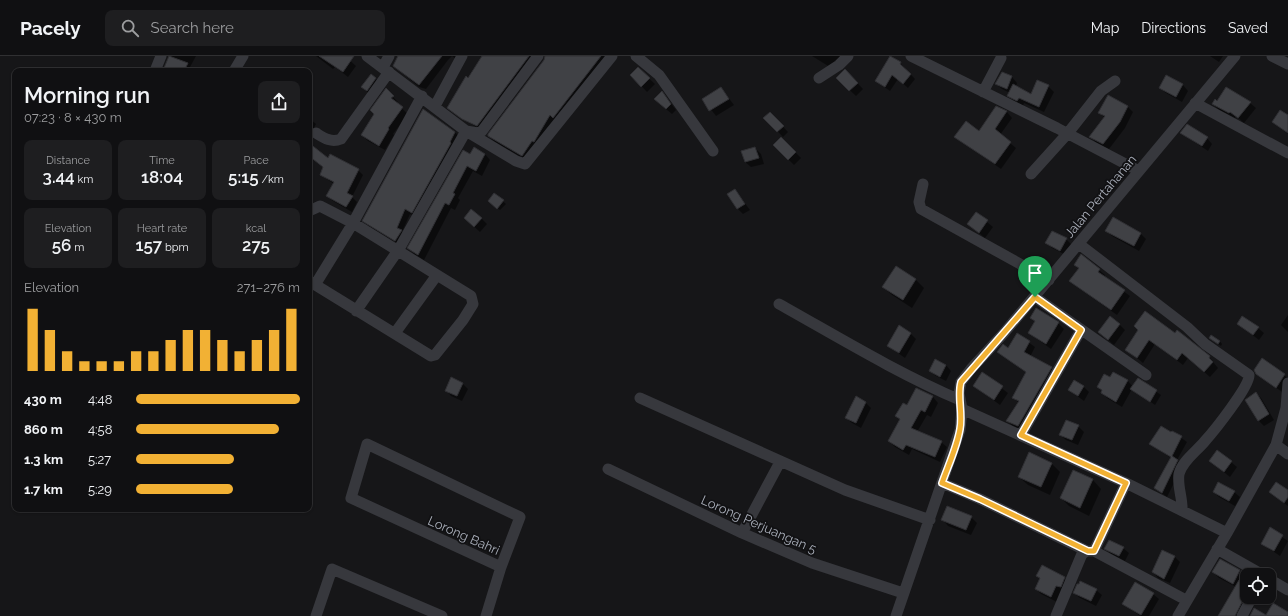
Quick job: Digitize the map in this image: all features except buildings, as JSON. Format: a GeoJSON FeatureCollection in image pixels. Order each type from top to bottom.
{"type":"FeatureCollection","features":[{"type":"Feature","properties":{"kind":"street"},"geometry":{"type":"LineString","coordinates":[[156,68],[160,56]]}},
{"type":"Feature","properties":{"kind":"street"},"geometry":{"type":"LineString","coordinates":[[236,68],[243,56]]}},
{"type":"Feature","properties":{"kind":"street"},"geometry":{"type":"LineString","coordinates":[[367,56],[422,96],[466,131],[516,161],[525,164],[612,56]]}},
{"type":"Feature","properties":{"kind":"street"},"geometry":{"type":"LineString","coordinates":[[316,133],[328,140],[336,141],[341,139],[386,69],[389,56]]}},
{"type":"Feature","properties":{"kind":"street"},"geometry":{"type":"LineString","coordinates":[[435,106],[462,56]]}},
{"type":"Feature","properties":{"kind":"street"},"geometry":{"type":"LineString","coordinates":[[466,131],[478,133],[482,131],[538,56]]}},
{"type":"Feature","properties":{"kind":"street"},"geometry":{"type":"LineString","coordinates":[[636,56],[658,75],[712,152]]}},
{"type":"Feature","properties":{"kind":"street"},"geometry":{"type":"LineString","coordinates":[[819,78],[839,65],[848,56]]}},
{"type":"Feature","properties":{"kind":"street"},"geometry":{"type":"LineString","coordinates":[[911,56],[1068,133],[1139,171]]}},
{"type":"Feature","properties":{"kind":"street","name":"Jalan Pertahanan"},"geometry":{"type":"LineString","coordinates":[[896,616],[960,430],[961,382],[1035,297],[1235,56]]}},
{"type":"Feature","properties":{"kind":"street"},"geometry":{"type":"LineString","coordinates":[[1272,56],[1288,64]]}},
{"type":"Feature","properties":{"kind":"street"},"geometry":{"type":"LineString","coordinates":[[983,92],[1001,58]]}},
{"type":"Feature","properties":{"kind":"street"},"geometry":{"type":"LineString","coordinates":[[1031,174],[1068,133],[1101,91],[1115,81]]}},
{"type":"Feature","properties":{"kind":"street"},"geometry":{"type":"LineString","coordinates":[[312,210],[320,206],[353,224],[471,296],[473,304],[463,320],[435,355],[431,356],[312,283],[353,224],[422,96]]}},
{"type":"Feature","properties":{"kind":"street"},"geometry":{"type":"LineString","coordinates":[[1195,103],[1288,153]]}},
{"type":"Feature","properties":{"kind":"street"},"geometry":{"type":"LineString","coordinates":[[356,311],[397,251],[466,131]]}},
{"type":"Feature","properties":{"kind":"street"},"geometry":{"type":"LineString","coordinates":[[923,184],[920,202],[922,209],[1049,280]]}},
{"type":"Feature","properties":{"kind":"street"},"geometry":{"type":"LineString","coordinates":[[1079,244],[1187,327],[1205,344],[1249,375],[1246,385],[1227,413],[1205,441],[1185,462],[1179,474],[1183,502],[1182,511]]}},
{"type":"Feature","properties":{"kind":"street"},"geometry":{"type":"LineString","coordinates":[[395,333],[437,275]]}},
{"type":"Feature","properties":{"kind":"street"},"geometry":{"type":"LineString","coordinates":[[1035,297],[1146,375]]}},
{"type":"Feature","properties":{"kind":"street"},"geometry":{"type":"LineString","coordinates":[[779,304],[961,405],[1021,435],[1126,483],[1227,533]]}},
{"type":"Feature","properties":{"kind":"street"},"geometry":{"type":"LineString","coordinates":[[1021,435],[1081,330]]}},
{"type":"Feature","properties":{"kind":"street"},"geometry":{"type":"LineString","coordinates":[[1178,616],[1186,600],[1227,533],[1276,445],[1286,408],[1288,383]]}},
{"type":"Feature","properties":{"kind":"street"},"geometry":{"type":"LineString","coordinates":[[640,398],[845,490],[892,508],[930,520]]}},
{"type":"Feature","properties":{"kind":"street","name":"Lorong Bahri"},"geometry":{"type":"LineString","coordinates":[[367,444],[520,516],[501,567],[351,498],[367,444]]}},
{"type":"Feature","properties":{"kind":"street"},"geometry":{"type":"LineString","coordinates":[[1276,445],[1288,454]]}},
{"type":"Feature","properties":{"kind":"street"},"geometry":{"type":"LineString","coordinates":[[742,533],[780,462]]}},
{"type":"Feature","properties":{"kind":"street","name":"Lorong Perjuangan 5"},"geometry":{"type":"LineString","coordinates":[[608,469],[742,533],[812,563],[903,593]]}},
{"type":"Feature","properties":{"kind":"street"},"geometry":{"type":"LineString","coordinates":[[942,483],[980,499],[1091,551],[1186,600]]}},
{"type":"Feature","properties":{"kind":"street"},"geometry":{"type":"LineString","coordinates":[[1056,616],[1082,554],[1091,551],[1126,483]]}},
{"type":"Feature","properties":{"kind":"street"},"geometry":{"type":"LineString","coordinates":[[1217,549],[1251,568]]}},
{"type":"Feature","properties":{"kind":"street"},"geometry":{"type":"LineString","coordinates":[[486,616],[501,567]]}},
{"type":"Feature","properties":{"kind":"street"},"geometry":{"type":"LineString","coordinates":[[316,616],[332,569],[442,616]]}},
{"type":"Feature","properties":{"kind":"street"},"geometry":{"type":"LineString","coordinates":[[1276,583],[1288,590]]}},
{"type":"Feature","properties":{"kind":"street"},"geometry":{"type":"LineString","coordinates":[[1242,616],[1248,604]]}},
{"type":"Feature","properties":{"kind":"route"},"geometry":{"type":"LineString","coordinates":[[1035,297],[1081,330],[1021,435],[1126,483],[1117,505],[1094,551],[1088,551],[980,499],[942,483],[960,430],[962,409],[959,393],[961,382],[1035,297]]}}]}
